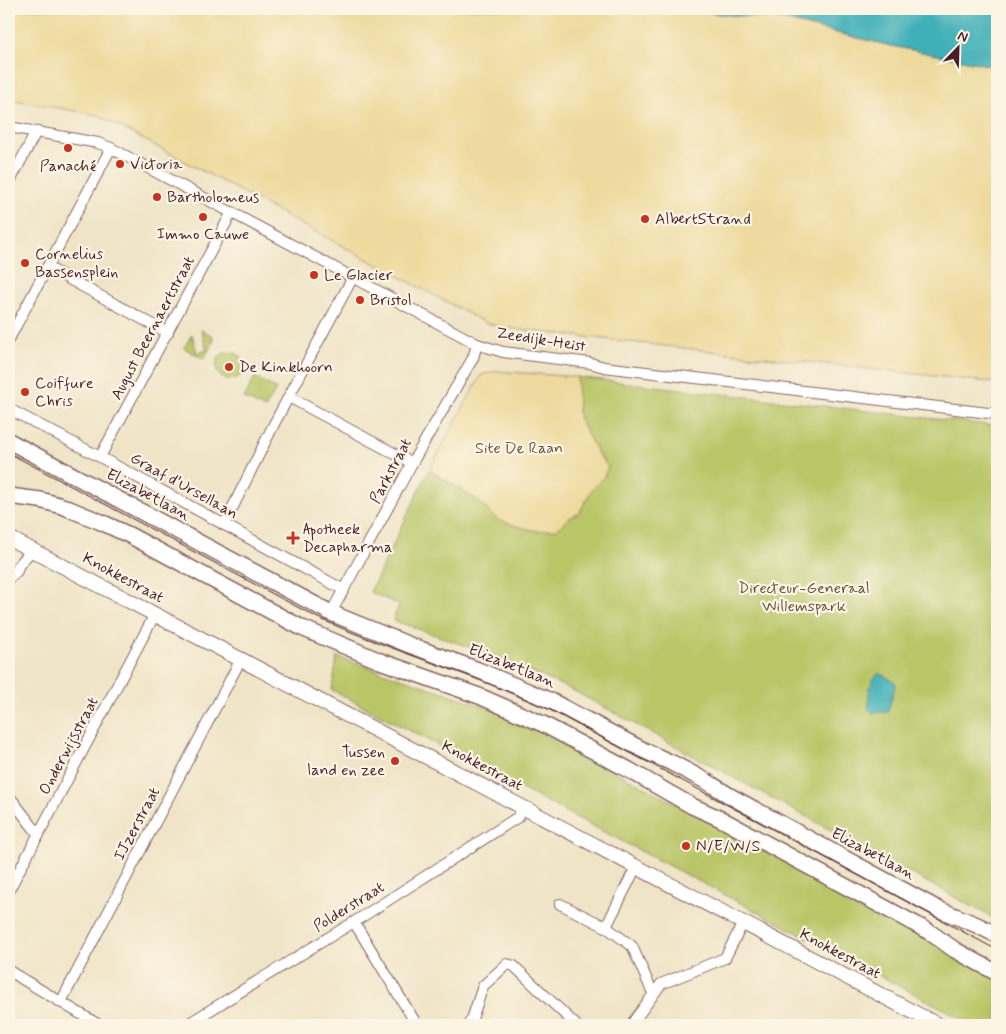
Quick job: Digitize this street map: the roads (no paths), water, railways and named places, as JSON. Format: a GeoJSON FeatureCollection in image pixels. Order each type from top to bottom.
{"type":"FeatureCollection","features":[{"type":"Feature","properties":{"kind":"main road","name":"Elizabetlaan"},"geometry":{"type":"LineString","coordinates":[[9,441],[331,613],[478,670],[553,702],[645,751],[698,776],[730,796],[938,909],[997,935]]}},
{"type":"Feature","properties":{"kind":"main road"},"geometry":{"type":"LineString","coordinates":[[9,496],[40,500],[82,513],[129,535],[325,639],[380,661],[479,696],[543,724],[692,806],[721,819],[928,930],[954,950],[997,973]]}},
{"type":"Feature","properties":{"kind":"street","name":"Zeedijk-Heist"},"geometry":{"type":"LineString","coordinates":[[9,127],[98,143],[111,148],[477,344],[503,352],[584,362],[604,367],[997,414]]}},
{"type":"Feature","properties":{"kind":"street"},"geometry":{"type":"LineString","coordinates":[[9,183],[36,132]]}},
{"type":"Feature","properties":{"kind":"street"},"geometry":{"type":"LineString","coordinates":[[9,339],[111,148]]}},
{"type":"Feature","properties":{"kind":"street","name":"August Beernaertstraat"},"geometry":{"type":"LineString","coordinates":[[100,457],[232,212]]}},
{"type":"Feature","properties":{"kind":"street"},"geometry":{"type":"LineString","coordinates":[[47,267],[168,333]]}},
{"type":"Feature","properties":{"kind":"street"},"geometry":{"type":"LineString","coordinates":[[224,525],[353,277]]}},
{"type":"Feature","properties":{"kind":"street","name":"Parkstraat"},"geometry":{"type":"LineString","coordinates":[[331,613],[412,463],[472,358],[477,344]]}},
{"type":"Feature","properties":{"kind":"street"},"geometry":{"type":"LineString","coordinates":[[289,397],[412,463]]}},
{"type":"Feature","properties":{"kind":"street","name":"Graaf d'Ursellaan"},"geometry":{"type":"LineString","coordinates":[[9,409],[344,590]]}},
{"type":"Feature","properties":{"kind":"street","name":"Knokkestraat"},"geometry":{"type":"LineString","coordinates":[[9,538],[938,1025]]}},
{"type":"Feature","properties":{"kind":"street"},"geometry":{"type":"LineString","coordinates":[[9,578],[17,571],[18,566],[32,550]]}},
{"type":"Feature","properties":{"kind":"street","name":"Onderwijsstraat"},"geometry":{"type":"LineString","coordinates":[[9,890],[155,614]]}},
{"type":"Feature","properties":{"kind":"street","name":"IJzerstraat"},"geometry":{"type":"LineString","coordinates":[[61,1002],[241,659]]}},
{"type":"Feature","properties":{"kind":"street"},"geometry":{"type":"LineString","coordinates":[[9,796],[39,835]]}},
{"type":"Feature","properties":{"kind":"street","name":"Polderstraat"},"geometry":{"type":"LineString","coordinates":[[186,1025],[354,922],[518,817],[522,807]]}},
{"type":"Feature","properties":{"kind":"street"},"geometry":{"type":"LineString","coordinates":[[606,927],[636,867]]}},
{"type":"Feature","properties":{"kind":"street"},"geometry":{"type":"LineString","coordinates":[[560,904],[606,927],[632,946],[651,989],[656,992]]}},
{"type":"Feature","properties":{"kind":"street"},"geometry":{"type":"LineString","coordinates":[[354,922],[418,1025]]}},
{"type":"Feature","properties":{"kind":"street"},"geometry":{"type":"LineString","coordinates":[[631,1025],[661,984],[725,958],[744,923]]}},
{"type":"Feature","properties":{"kind":"street"},"geometry":{"type":"LineString","coordinates":[[468,1025],[472,1019],[483,986],[510,964],[576,1025]]}},
{"type":"Feature","properties":{"kind":"street"},"geometry":{"type":"LineString","coordinates":[[9,971],[98,1025]]}},
{"type":"Feature","properties":{"kind":"water"},"geometry":{"type":"Polygon","coordinates":[[[691,9],[997,9],[997,67],[887,45],[779,19],[718,14],[691,9]]]}},
{"type":"Feature","properties":{"kind":"water"},"geometry":{"type":"Polygon","coordinates":[[[880,673],[896,683],[888,712],[873,713],[869,710],[870,689],[873,680],[880,673]]]}},
{"type":"Feature","properties":{"kind":"tram line"},"geometry":{"type":"LineString","coordinates":[[9,453],[318,618],[549,709],[997,950]]}},
{"type":"Feature","properties":{"kind":"place","name":"Panaché"},"geometry":{"type":"Point","coordinates":[68,148]}},
{"type":"Feature","properties":{"kind":"place","name":"Victoria"},"geometry":{"type":"Point","coordinates":[120,164]}},
{"type":"Feature","properties":{"kind":"place","name":"Bartholomeus"},"geometry":{"type":"Point","coordinates":[157,197]}},
{"type":"Feature","properties":{"kind":"place","name":"Immo Cauwe"},"geometry":{"type":"Point","coordinates":[203,217]}},
{"type":"Feature","properties":{"kind":"place","name":"AlbertStrand"},"geometry":{"type":"Point","coordinates":[645,219]}},
{"type":"Feature","properties":{"kind":"place","name":"Cornelius Bassensplein"},"geometry":{"type":"Point","coordinates":[25,263]}},
{"type":"Feature","properties":{"kind":"place","name":"Le Glacier"},"geometry":{"type":"Point","coordinates":[314,275]}},
{"type":"Feature","properties":{"kind":"place","name":"Bristol"},"geometry":{"type":"Point","coordinates":[360,300]}},
{"type":"Feature","properties":{"kind":"place","name":"De Kinkhoorn"},"geometry":{"type":"Point","coordinates":[229,367]}},
{"type":"Feature","properties":{"kind":"place","name":"Coiffure Chris"},"geometry":{"type":"Point","coordinates":[25,392]}},
{"type":"Feature","properties":{"kind":"place","name":"Apotheek Decapharma"},"geometry":{"type":"Point","coordinates":[293,538]}},
{"type":"Feature","properties":{"kind":"place","name":"Tussen land en zee"},"geometry":{"type":"Point","coordinates":[395,761]}},
{"type":"Feature","properties":{"kind":"place","name":"N/E/W/S"},"geometry":{"type":"Point","coordinates":[686,846]}},
{"type":"Feature","properties":{"kind":"park label","name":"Site De Raan"},"geometry":{"type":"Point","coordinates":[519,448]}},
{"type":"Feature","properties":{"kind":"park label","name":"Directeur-Generaal Willemspark"},"geometry":{"type":"Point","coordinates":[804,597]}}]}
